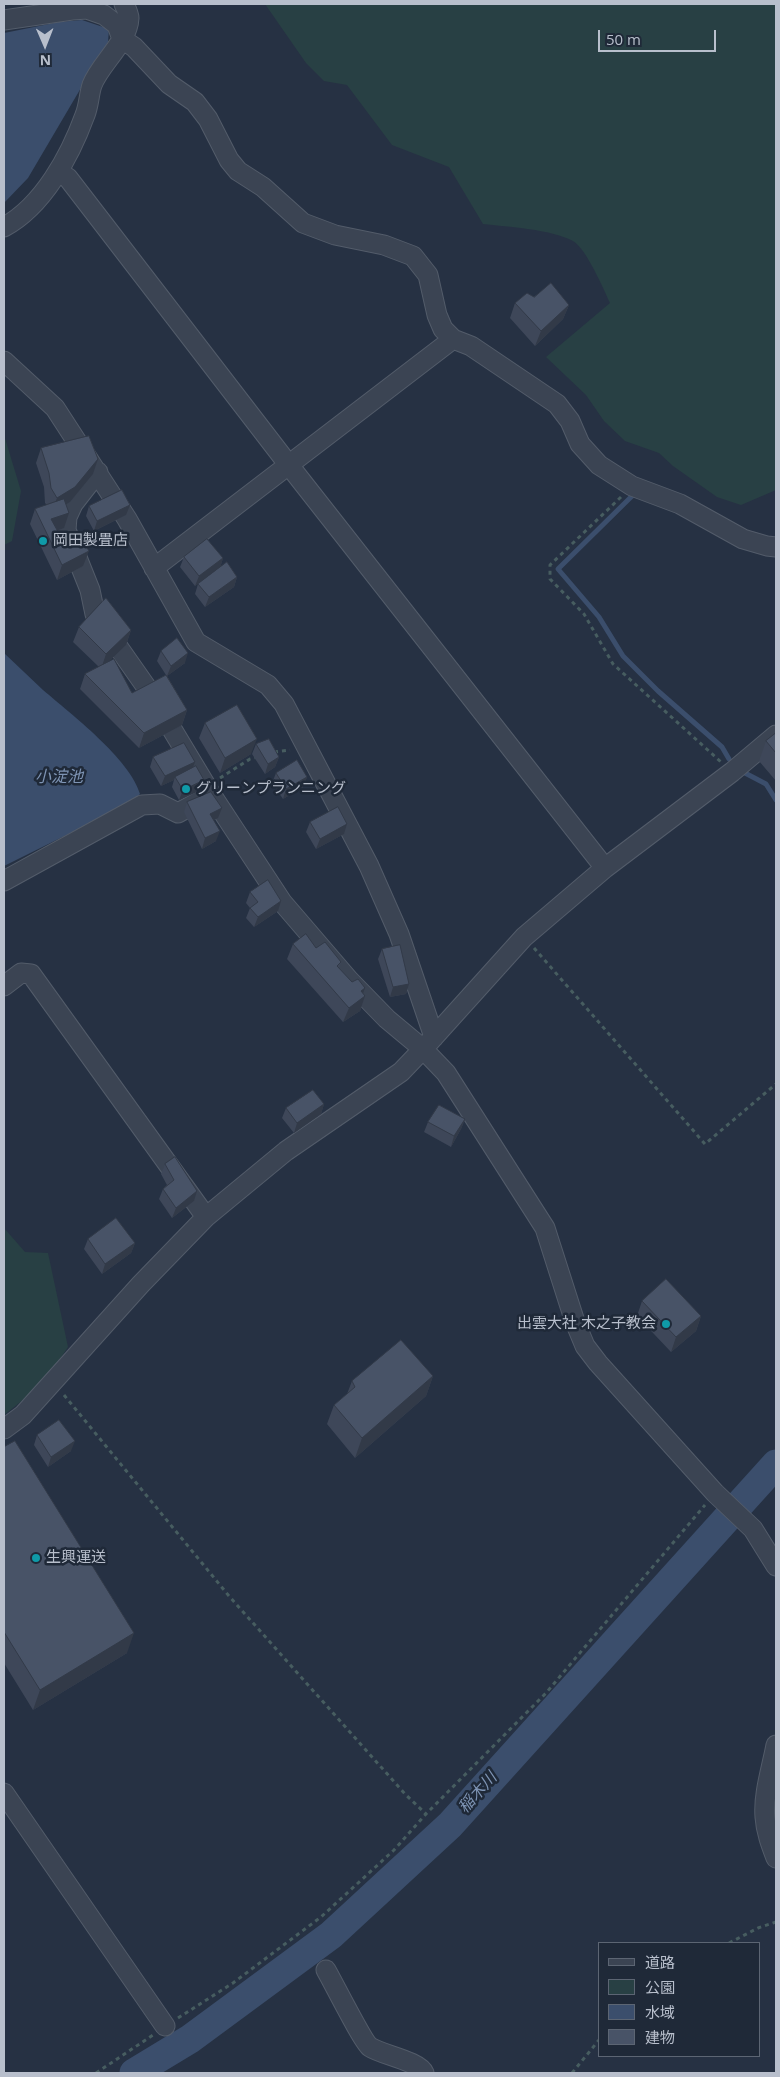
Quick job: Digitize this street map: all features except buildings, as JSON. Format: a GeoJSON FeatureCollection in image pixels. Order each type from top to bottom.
{"type":"FeatureCollection","features":[{"type":"Feature","properties":{"kind":"street"},"geometry":{"type":"LineString","coordinates":[[4,227],[16,220],[59,172],[86,114],[93,84],[122,39],[129,18],[124,4]]}},
{"type":"Feature","properties":{"kind":"street"},"geometry":{"type":"LineString","coordinates":[[4,20],[87,10],[104,16],[117,25],[122,39],[134,47],[169,84],[195,102],[208,119],[229,160],[238,171],[263,187],[303,223],[335,235],[384,245],[413,256],[428,275],[436,315],[443,329],[453,339],[470,346],[557,404],[570,421],[580,444],[600,465],[632,486],[680,504],[743,538],[776,547]]}},
{"type":"Feature","properties":{"kind":"street"},"geometry":{"type":"LineString","coordinates":[[59,172],[68,178],[288,464],[605,868]]}},
{"type":"Feature","properties":{"kind":"street"},"geometry":{"type":"LineString","coordinates":[[154,568],[453,339]]}},
{"type":"Feature","properties":{"kind":"street"},"geometry":{"type":"LineString","coordinates":[[4,361],[55,408],[98,472],[196,642],[268,685],[284,704],[369,866],[399,934],[429,1043],[446,1073],[545,1228],[585,1346],[598,1363],[715,1493],[753,1529],[776,1566]]}},
{"type":"Feature","properties":{"kind":"street"},"geometry":{"type":"LineString","coordinates":[[98,472],[73,504],[67,517],[66,530],[90,590],[95,614],[149,691],[209,790],[282,902],[349,980],[387,1019],[429,1043]]}},
{"type":"Feature","properties":{"kind":"street"},"geometry":{"type":"LineString","coordinates":[[4,1429],[23,1415],[54,1383],[141,1284],[206,1217],[286,1151],[400,1072],[429,1043],[524,937],[605,868],[732,772],[776,735]]}},
{"type":"Feature","properties":{"kind":"street"},"geometry":{"type":"LineString","coordinates":[[4,882],[142,806],[160,804],[178,813],[209,790]]}},
{"type":"Feature","properties":{"kind":"street"},"geometry":{"type":"LineString","coordinates":[[4,986],[21,973],[31,974],[206,1217]]}},
{"type":"Feature","properties":{"kind":"street"},"geometry":{"type":"LineString","coordinates":[[776,1744],[767,1788],[765,1816],[768,1835],[776,1858]]}},
{"type":"Feature","properties":{"kind":"street"},"geometry":{"type":"LineString","coordinates":[[4,1794],[165,2026]]}},
{"type":"Feature","properties":{"kind":"street"},"geometry":{"type":"LineString","coordinates":[[326,1970],[368,2046],[389,2057],[412,2063],[423,2070],[424,2073]]}},
{"type":"Feature","properties":{"kind":"path"},"geometry":{"type":"LineString","coordinates":[[632,486],[550,565],[550,579],[584,614],[613,664],[732,772]]}},
{"type":"Feature","properties":{"kind":"path"},"geometry":{"type":"LineString","coordinates":[[270,753],[308,748]]}},
{"type":"Feature","properties":{"kind":"path"},"geometry":{"type":"LineString","coordinates":[[209,790],[250,759],[264,755]]}},
{"type":"Feature","properties":{"kind":"path"},"geometry":{"type":"LineString","coordinates":[[524,937],[705,1144],[776,1084]]}},
{"type":"Feature","properties":{"kind":"path"},"geometry":{"type":"LineString","coordinates":[[54,1383],[229,1596],[405,1794],[426,1814]]}},
{"type":"Feature","properties":{"kind":"path"},"geometry":{"type":"LineString","coordinates":[[96,2073],[165,2026],[234,1983],[321,1917],[394,1850],[426,1814],[546,1693],[715,1493]]}},
{"type":"Feature","properties":{"kind":"path"},"geometry":{"type":"LineString","coordinates":[[732,1942],[758,1928],[776,1922]]}},
{"type":"Feature","properties":{"kind":"path"},"geometry":{"type":"LineString","coordinates":[[572,2073],[598,2041]]}},
{"type":"Feature","properties":{"kind":"green space"},"geometry":{"type":"Polygon","coordinates":[[[265,4],[776,4],[776,490],[741,505],[717,497],[673,466],[659,453],[625,441],[604,421],[586,395],[546,357],[610,303],[594,270],[578,245],[564,237],[553,234],[529,229],[483,224],[449,167],[392,145],[347,85],[324,81],[306,63],[265,4]]]}},
{"type":"Feature","properties":{"kind":"green space"},"geometry":{"type":"Polygon","coordinates":[[[4,435],[21,491],[12,541],[4,545],[4,435]]]}},
{"type":"Feature","properties":{"kind":"green space"},"geometry":{"type":"Polygon","coordinates":[[[4,1228],[25,1252],[48,1253],[68,1347],[43,1384],[4,1415],[4,1228]]]}},
{"type":"Feature","properties":{"kind":"water"},"geometry":{"type":"Polygon","coordinates":[[[82,20],[109,29],[108,42],[28,178],[4,203],[4,33],[59,22],[82,20]]]}},
{"type":"Feature","properties":{"kind":"water","name":"小淀池"},"geometry":{"type":"Polygon","coordinates":[[[4,653],[112,752],[125,767],[140,794],[131,803],[4,866],[4,653]]]}},
{"type":"Feature","properties":{"kind":"waterway"},"geometry":{"type":"LineString","coordinates":[[632,496],[558,569],[599,617],[623,656],[658,691],[722,747],[729,759]]}},
{"type":"Feature","properties":{"kind":"waterway"},"geometry":{"type":"LineString","coordinates":[[745,773],[766,784],[776,800]]}},
{"type":"Feature","properties":{"kind":"waterway","name":"稲木川"},"geometry":{"type":"LineString","coordinates":[[134,2073],[190,2039],[331,1935],[450,1825],[776,1464]]}},
{"type":"Feature","properties":{"kind":"place","name":"岡田製畳店"},"geometry":{"type":"Point","coordinates":[43,541]}},
{"type":"Feature","properties":{"kind":"place","name":"グリーンプランニング"},"geometry":{"type":"Point","coordinates":[186,789]}},
{"type":"Feature","properties":{"kind":"place","name":"出雲大社 木之子教会"},"geometry":{"type":"Point","coordinates":[666,1324]}},
{"type":"Feature","properties":{"kind":"place","name":"生興運送"},"geometry":{"type":"Point","coordinates":[36,1558]}}]}
